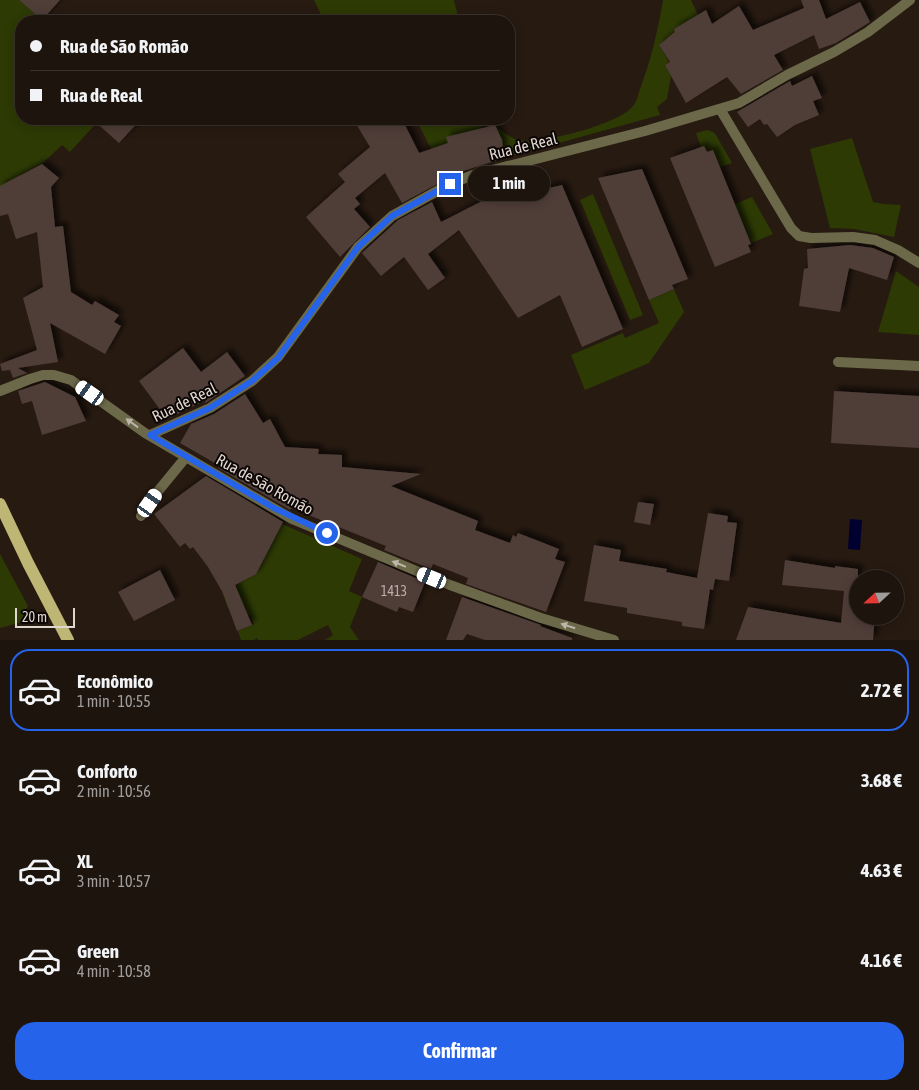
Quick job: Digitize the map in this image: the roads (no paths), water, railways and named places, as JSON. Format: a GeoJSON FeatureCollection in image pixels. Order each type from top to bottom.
{"type":"FeatureCollection","features":[{"type":"Feature","properties":{"kind":"main road"},"geometry":{"type":"LineString","coordinates":[[0,504],[68,640]]}},
{"type":"Feature","properties":{"kind":"street","name":"Rua de Real"},"geometry":{"type":"LineString","coordinates":[[150,435],[210,408],[252,381],[278,358],[351,255],[392,216],[450,184],[473,175],[645,131],[739,103],[868,32],[910,0]]}},
{"type":"Feature","properties":{"kind":"street"},"geometry":{"type":"LineString","coordinates":[[720,109],[791,228],[799,236],[875,240],[898,250],[919,263]]}},
{"type":"Feature","properties":{"kind":"street"},"geometry":{"type":"LineString","coordinates":[[838,362],[919,366]]}},
{"type":"Feature","properties":{"kind":"street","name":"Rua de São Romão"},"geometry":{"type":"LineString","coordinates":[[0,391],[36,376],[63,377],[77,384],[150,435],[292,518],[450,585],[541,618],[614,640]]}},
{"type":"Feature","properties":{"kind":"street"},"geometry":{"type":"LineString","coordinates":[[141,516],[186,457]]}}]}
